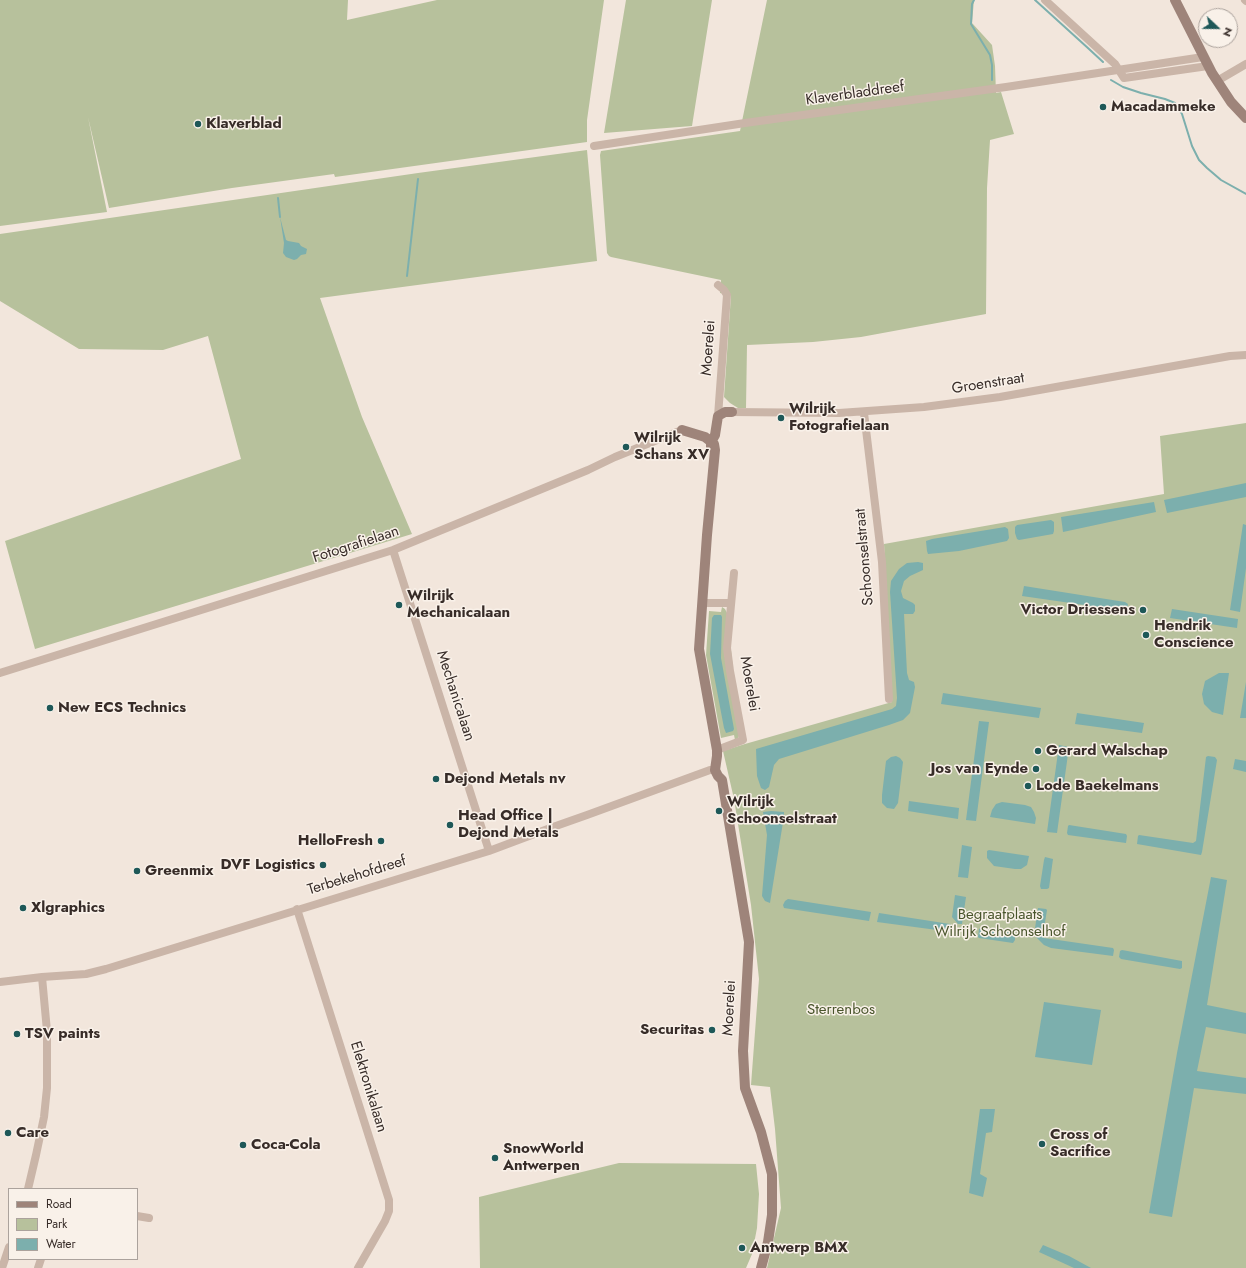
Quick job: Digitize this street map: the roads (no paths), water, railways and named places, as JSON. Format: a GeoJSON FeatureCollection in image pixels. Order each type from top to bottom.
{"type":"FeatureCollection","features":[{"type":"Feature","properties":{"kind":"street"},"geometry":{"type":"LineString","coordinates":[[1045,0],[1115,64],[1124,78],[1208,66]]}},
{"type":"Feature","properties":{"kind":"street"},"geometry":{"type":"LineString","coordinates":[[1175,0],[1217,82],[1231,102],[1246,118]]}},
{"type":"Feature","properties":{"kind":"street","name":"Klaverbladdreef"},"geometry":{"type":"LineString","coordinates":[[594,146],[1203,57]]}},
{"type":"Feature","properties":{"kind":"street"},"geometry":{"type":"LineString","coordinates":[[1217,82],[1246,64]]}},
{"type":"Feature","properties":{"kind":"street","name":"Moerelei"},"geometry":{"type":"LineString","coordinates":[[718,286],[724,290],[727,295],[718,416],[715,434],[711,442],[714,444],[715,450],[699,649],[717,750],[715,770],[722,780],[749,942],[743,1051],[745,1088],[761,1132],[772,1174],[772,1215],[768,1242],[761,1268]]}},
{"type":"Feature","properties":{"kind":"street","name":"Groenstraat"},"geometry":{"type":"LineString","coordinates":[[732,412],[839,414],[924,407],[1000,397],[1230,356],[1246,355]]}},
{"type":"Feature","properties":{"kind":"street"},"geometry":{"type":"LineString","coordinates":[[718,416],[725,412],[732,412]]}},
{"type":"Feature","properties":{"kind":"street","name":"Schoonselstraat"},"geometry":{"type":"LineString","coordinates":[[864,412],[882,562],[889,699]]}},
{"type":"Feature","properties":{"kind":"street","name":"Fotografielaan"},"geometry":{"type":"LineString","coordinates":[[0,674],[393,550],[682,430],[705,437],[711,442]]}},
{"type":"Feature","properties":{"kind":"street","name":"Mechanicalaan"},"geometry":{"type":"LineString","coordinates":[[393,550],[489,851]]}},
{"type":"Feature","properties":{"kind":"street","name":"Moerelei"},"geometry":{"type":"LineString","coordinates":[[717,750],[743,740],[730,671],[728,648],[734,573]]}},
{"type":"Feature","properties":{"kind":"street"},"geometry":{"type":"LineString","coordinates":[[702,603],[731,603]]}},
{"type":"Feature","properties":{"kind":"street","name":"Terbekehofdreef"},"geometry":{"type":"LineString","coordinates":[[0,982],[86,974],[106,969],[489,851],[710,770],[715,770]]}},
{"type":"Feature","properties":{"kind":"street","name":"Elektronikalaan"},"geometry":{"type":"LineString","coordinates":[[297,909],[389,1200],[389,1211],[386,1221],[358,1268]]}},
{"type":"Feature","properties":{"kind":"street"},"geometry":{"type":"LineString","coordinates":[[28,1188],[44,1117],[47,1088],[47,1031],[42,977]]}},
{"type":"Feature","properties":{"kind":"street"},"geometry":{"type":"LineString","coordinates":[[138,1216],[149,1218]]}},
{"type":"Feature","properties":{"kind":"street"},"geometry":{"type":"LineString","coordinates":[[2,1268],[8,1250]]}},
{"type":"Feature","properties":{"kind":"water"},"geometry":{"type":"Polygon","coordinates":[[[280,217],[286,240],[299,243],[307,249],[306,254],[301,255],[297,259],[294,260],[286,257],[283,253],[284,243],[280,217]]]}},
{"type":"Feature","properties":{"kind":"water"},"geometry":{"type":"Polygon","coordinates":[[[1246,483],[1246,497],[1167,513],[1164,500],[1246,483]]]}},
{"type":"Feature","properties":{"kind":"water"},"geometry":{"type":"Polygon","coordinates":[[[1154,502],[1156,512],[1063,532],[1061,517],[1154,502]]]}},
{"type":"Feature","properties":{"kind":"water"},"geometry":{"type":"Polygon","coordinates":[[[1051,520],[1054,522],[1053,534],[1019,540],[1017,539],[1015,527],[1017,525],[1051,520]]]}},
{"type":"Feature","properties":{"kind":"water"},"geometry":{"type":"Polygon","coordinates":[[[1243,524],[1246,525],[1246,568],[1240,612],[1230,610],[1243,524]]]}},
{"type":"Feature","properties":{"kind":"water"},"geometry":{"type":"Polygon","coordinates":[[[1005,527],[1008,529],[1009,538],[1007,541],[959,551],[928,554],[927,551],[926,541],[932,539],[1005,527]]]}},
{"type":"Feature","properties":{"kind":"water"},"geometry":{"type":"Polygon","coordinates":[[[907,563],[923,563],[923,570],[910,576],[904,581],[901,591],[903,598],[915,605],[915,611],[913,614],[904,614],[907,673],[909,680],[914,682],[915,687],[910,713],[903,720],[889,725],[779,759],[774,765],[769,787],[765,790],[761,788],[757,776],[756,749],[892,709],[896,706],[897,698],[890,592],[891,581],[899,569],[907,563]]]}},
{"type":"Feature","properties":{"kind":"water"},"geometry":{"type":"Polygon","coordinates":[[[1024,586],[1125,602],[1128,604],[1126,611],[1022,596],[1024,586]]]}},
{"type":"Feature","properties":{"kind":"water"},"geometry":{"type":"Polygon","coordinates":[[[1172,609],[1238,619],[1237,628],[1170,618],[1172,609]]]}},
{"type":"Feature","properties":{"kind":"water"},"geometry":{"type":"Polygon","coordinates":[[[714,615],[721,615],[722,617],[721,658],[734,729],[733,731],[726,733],[710,654],[712,618],[714,615]]]}},
{"type":"Feature","properties":{"kind":"water"},"geometry":{"type":"Polygon","coordinates":[[[1219,673],[1229,673],[1223,715],[1212,712],[1204,704],[1202,694],[1205,681],[1219,673]]]}},
{"type":"Feature","properties":{"kind":"water"},"geometry":{"type":"Polygon","coordinates":[[[1246,682],[1246,718],[1240,718],[1246,682]]]}},
{"type":"Feature","properties":{"kind":"water"},"geometry":{"type":"Polygon","coordinates":[[[943,693],[1041,708],[1039,718],[941,704],[943,693]]]}},
{"type":"Feature","properties":{"kind":"water"},"geometry":{"type":"Polygon","coordinates":[[[1077,713],[1144,723],[1142,733],[1075,724],[1077,713]]]}},
{"type":"Feature","properties":{"kind":"water"},"geometry":{"type":"Polygon","coordinates":[[[979,721],[989,722],[976,821],[966,820],[979,721]]]}},
{"type":"Feature","properties":{"kind":"water"},"geometry":{"type":"Polygon","coordinates":[[[1059,745],[1069,747],[1057,833],[1047,832],[1059,745]]]}},
{"type":"Feature","properties":{"kind":"water"},"geometry":{"type":"Polygon","coordinates":[[[896,756],[903,762],[898,803],[894,809],[887,808],[882,803],[882,795],[886,761],[891,757],[896,756]]]}},
{"type":"Feature","properties":{"kind":"water"},"geometry":{"type":"Polygon","coordinates":[[[1206,757],[1215,757],[1217,760],[1201,855],[1137,844],[1139,835],[1193,843],[1196,841],[1206,757]]]}},
{"type":"Feature","properties":{"kind":"water"},"geometry":{"type":"Polygon","coordinates":[[[1235,759],[1246,761],[1246,772],[1233,769],[1235,759]]]}},
{"type":"Feature","properties":{"kind":"water"},"geometry":{"type":"Polygon","coordinates":[[[909,801],[959,808],[958,819],[908,811],[909,801]]]}},
{"type":"Feature","properties":{"kind":"water"},"geometry":{"type":"Polygon","coordinates":[[[1002,802],[1031,807],[1036,818],[1035,824],[990,817],[996,804],[1002,802]]]}},
{"type":"Feature","properties":{"kind":"water"},"geometry":{"type":"Polygon","coordinates":[[[763,812],[784,812],[784,816],[770,903],[765,901],[762,896],[767,835],[763,812]]]}},
{"type":"Feature","properties":{"kind":"water"},"geometry":{"type":"Polygon","coordinates":[[[1069,825],[1126,834],[1126,843],[1068,835],[1069,825]]]}},
{"type":"Feature","properties":{"kind":"water"},"geometry":{"type":"Polygon","coordinates":[[[962,845],[972,847],[968,878],[958,877],[962,845]]]}},
{"type":"Feature","properties":{"kind":"water"},"geometry":{"type":"Polygon","coordinates":[[[989,850],[1029,856],[1027,865],[1021,869],[994,866],[987,858],[987,851],[989,850]]]}},
{"type":"Feature","properties":{"kind":"water"},"geometry":{"type":"Polygon","coordinates":[[[1045,857],[1053,859],[1049,888],[1041,889],[1040,886],[1045,857]]]}},
{"type":"Feature","properties":{"kind":"water"},"geometry":{"type":"Polygon","coordinates":[[[1211,877],[1227,880],[1207,1005],[1246,1013],[1246,1034],[1206,1027],[1197,1071],[1246,1078],[1246,1094],[1194,1088],[1172,1217],[1149,1213],[1177,1053],[1211,877]]]}},
{"type":"Feature","properties":{"kind":"water"},"geometry":{"type":"Polygon","coordinates":[[[955,895],[966,897],[962,924],[958,924],[952,917],[955,895]]]}},
{"type":"Feature","properties":{"kind":"water"},"geometry":{"type":"Polygon","coordinates":[[[788,899],[871,912],[869,921],[784,908],[783,905],[788,899]]]}},
{"type":"Feature","properties":{"kind":"water"},"geometry":{"type":"Polygon","coordinates":[[[1038,908],[1047,910],[1043,935],[1044,938],[1113,948],[1113,956],[1051,948],[1044,945],[1034,935],[1038,908]]]}},
{"type":"Feature","properties":{"kind":"water"},"geometry":{"type":"Polygon","coordinates":[[[879,913],[950,924],[952,926],[952,932],[877,922],[879,913]]]}},
{"type":"Feature","properties":{"kind":"water"},"geometry":{"type":"Polygon","coordinates":[[[981,928],[1012,933],[1015,936],[1015,940],[1013,943],[979,938],[979,929],[981,928]]]}},
{"type":"Feature","properties":{"kind":"water"},"geometry":{"type":"Polygon","coordinates":[[[1122,950],[1182,961],[1182,968],[1180,969],[1121,959],[1119,957],[1120,951],[1122,950]]]}},
{"type":"Feature","properties":{"kind":"water"},"geometry":{"type":"Polygon","coordinates":[[[1044,1002],[1101,1010],[1092,1065],[1035,1057],[1044,1002]]]}},
{"type":"Feature","properties":{"kind":"water"},"geometry":{"type":"Polygon","coordinates":[[[980,1109],[995,1109],[992,1132],[986,1133],[980,1174],[987,1178],[983,1197],[969,1193],[980,1109]]]}},
{"type":"Feature","properties":{"kind":"water"},"geometry":{"type":"Polygon","coordinates":[[[1043,1245],[1069,1256],[1091,1268],[1074,1268],[1039,1252],[1043,1245]]]}},
{"type":"Feature","properties":{"kind":"waterway"},"geometry":{"type":"LineString","coordinates":[[974,0],[972,4],[971,24],[990,55],[992,80]]}},
{"type":"Feature","properties":{"kind":"waterway"},"geometry":{"type":"LineString","coordinates":[[1035,0],[1103,62]]}},
{"type":"Feature","properties":{"kind":"waterway"},"geometry":{"type":"LineString","coordinates":[[1111,80],[1123,87],[1175,103],[1182,114],[1192,146],[1199,160],[1221,180],[1246,194]]}},
{"type":"Feature","properties":{"kind":"waterway"},"geometry":{"type":"LineString","coordinates":[[407,276],[418,179]]}},
{"type":"Feature","properties":{"kind":"waterway"},"geometry":{"type":"LineString","coordinates":[[278,198],[280,217]]}},
{"type":"Feature","properties":{"kind":"place","name":"Macadammeke"},"geometry":{"type":"Point","coordinates":[1103,107]}},
{"type":"Feature","properties":{"kind":"place","name":"Klaverblad"},"geometry":{"type":"Point","coordinates":[198,124]}},
{"type":"Feature","properties":{"kind":"place","name":"Wilrijk Fotografielaan"},"geometry":{"type":"Point","coordinates":[781,418]}},
{"type":"Feature","properties":{"kind":"place","name":"Wilrijk Schans XV"},"geometry":{"type":"Point","coordinates":[626,447]}},
{"type":"Feature","properties":{"kind":"place","name":"Wilrijk Mechanicalaan"},"geometry":{"type":"Point","coordinates":[399,605]}},
{"type":"Feature","properties":{"kind":"place","name":"Victor Driessens"},"geometry":{"type":"Point","coordinates":[1143,610]}},
{"type":"Feature","properties":{"kind":"place","name":"Hendrik Conscience"},"geometry":{"type":"Point","coordinates":[1146,635]}},
{"type":"Feature","properties":{"kind":"place","name":"New ECS Technics"},"geometry":{"type":"Point","coordinates":[50,708]}},
{"type":"Feature","properties":{"kind":"place","name":"Gerard Walschap"},"geometry":{"type":"Point","coordinates":[1038,751]}},
{"type":"Feature","properties":{"kind":"place","name":"Jos van Eynde"},"geometry":{"type":"Point","coordinates":[1036,769]}},
{"type":"Feature","properties":{"kind":"place","name":"Dejond Metals nv"},"geometry":{"type":"Point","coordinates":[436,779]}},
{"type":"Feature","properties":{"kind":"place","name":"Lode Baekelmans"},"geometry":{"type":"Point","coordinates":[1028,786]}},
{"type":"Feature","properties":{"kind":"place","name":"Wilrijk Schoonselstraat"},"geometry":{"type":"Point","coordinates":[719,811]}},
{"type":"Feature","properties":{"kind":"place","name":"Head Office | Dejond Metals"},"geometry":{"type":"Point","coordinates":[450,825]}},
{"type":"Feature","properties":{"kind":"place","name":"HelloFresh"},"geometry":{"type":"Point","coordinates":[381,841]}},
{"type":"Feature","properties":{"kind":"place","name":"DVF Logistics"},"geometry":{"type":"Point","coordinates":[323,865]}},
{"type":"Feature","properties":{"kind":"place","name":"Greenmix"},"geometry":{"type":"Point","coordinates":[137,871]}},
{"type":"Feature","properties":{"kind":"place","name":"Xlgraphics"},"geometry":{"type":"Point","coordinates":[23,908]}},
{"type":"Feature","properties":{"kind":"place","name":"Securitas"},"geometry":{"type":"Point","coordinates":[712,1030]}},
{"type":"Feature","properties":{"kind":"place","name":"TSV paints"},"geometry":{"type":"Point","coordinates":[17,1034]}},
{"type":"Feature","properties":{"kind":"place","name":"Care"},"geometry":{"type":"Point","coordinates":[8,1133]}},
{"type":"Feature","properties":{"kind":"place","name":"Cross of Sacrifice"},"geometry":{"type":"Point","coordinates":[1042,1144]}},
{"type":"Feature","properties":{"kind":"place","name":"Coca-Cola"},"geometry":{"type":"Point","coordinates":[243,1145]}},
{"type":"Feature","properties":{"kind":"place","name":"SnowWorld Antwerpen"},"geometry":{"type":"Point","coordinates":[495,1158]}},
{"type":"Feature","properties":{"kind":"place","name":"Antwerp BMX"},"geometry":{"type":"Point","coordinates":[742,1248]}},
{"type":"Feature","properties":{"kind":"park label","name":"Begraafplaats Wilrijk Schoonselhof"},"geometry":{"type":"Point","coordinates":[1000,924]}},
{"type":"Feature","properties":{"kind":"park label","name":"Sterrenbos"},"geometry":{"type":"Point","coordinates":[841,1010]}}]}
